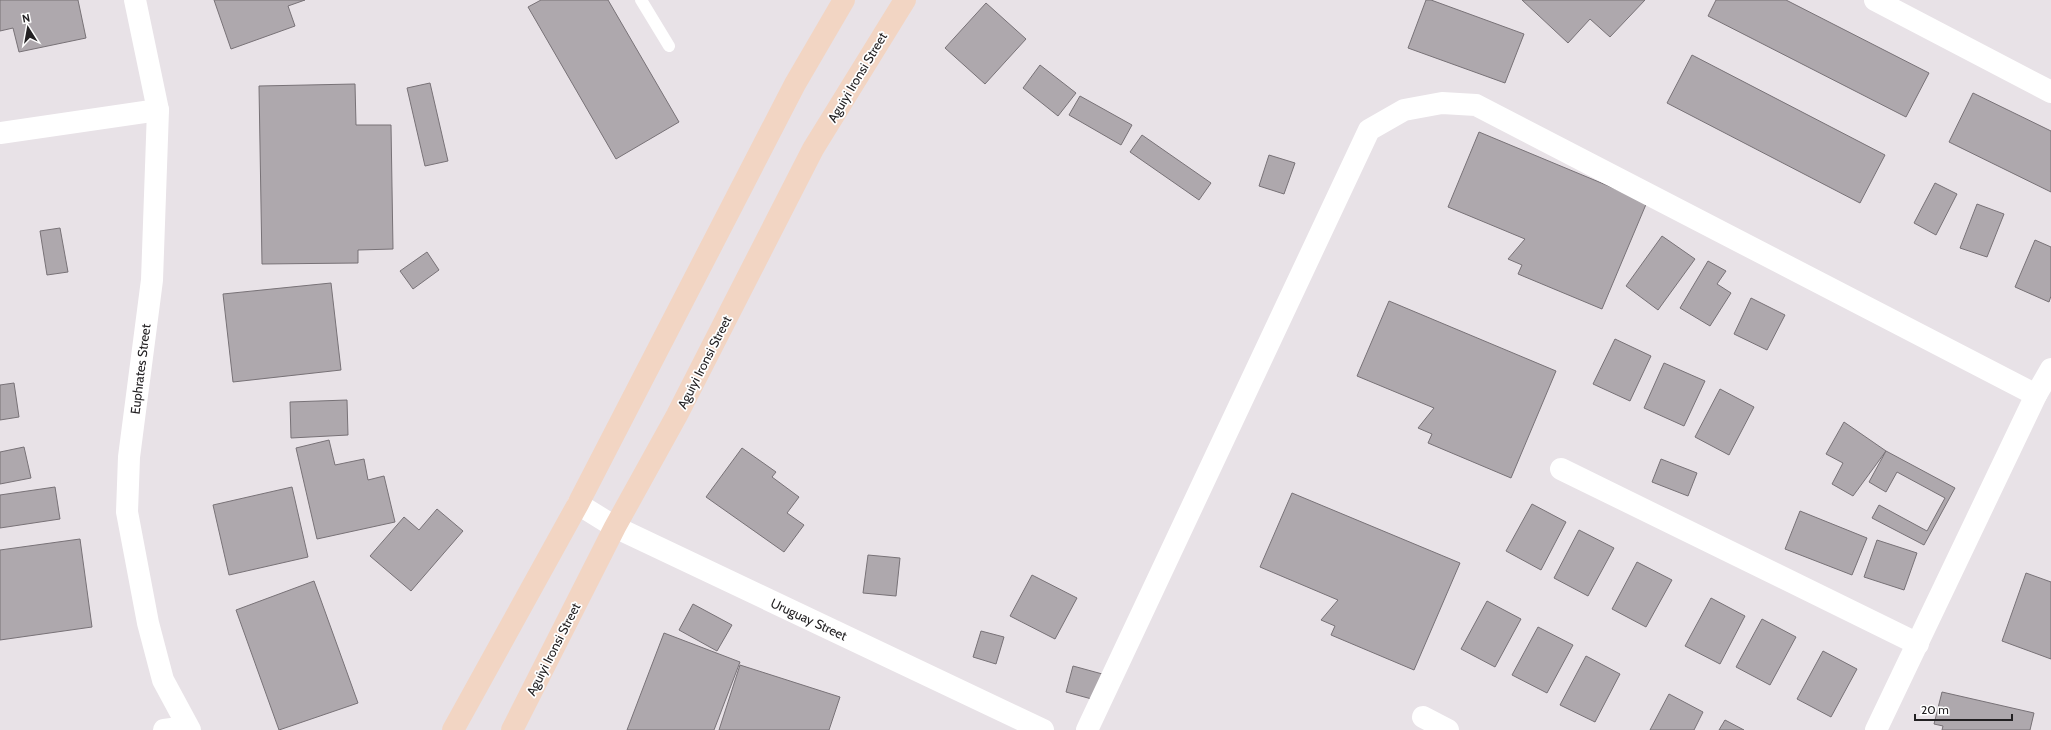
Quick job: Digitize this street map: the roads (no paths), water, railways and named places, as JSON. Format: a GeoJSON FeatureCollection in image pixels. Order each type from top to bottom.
{"type":"FeatureCollection","features":[{"type":"Feature","properties":{"kind":"main road"},"geometry":{"type":"LineString","coordinates":[[453,730],[578,504],[788,98],[844,0]]}},
{"type":"Feature","properties":{"kind":"main road","name":"Aguiyi Ironsi Street"},"geometry":{"type":"LineString","coordinates":[[512,730],[615,527],[677,415],[814,149],[905,0]]}},
{"type":"Feature","properties":{"kind":"street","name":"Euphrates Street"},"geometry":{"type":"LineString","coordinates":[[135,0],[158,110],[152,280],[129,457],[127,512],[148,624],[163,680],[189,728]]}},
{"type":"Feature","properties":{"kind":"street"},"geometry":{"type":"LineString","coordinates":[[1875,0],[2051,92]]}},
{"type":"Feature","properties":{"kind":"street"},"geometry":{"type":"LineString","coordinates":[[1087,730],[1369,130],[1404,110],[1442,103],[1476,105],[2036,395]]}},
{"type":"Feature","properties":{"kind":"street"},"geometry":{"type":"LineString","coordinates":[[0,133],[158,110]]}},
{"type":"Feature","properties":{"kind":"street"},"geometry":{"type":"LineString","coordinates":[[1876,730],[2036,395],[2051,369]]}},
{"type":"Feature","properties":{"kind":"street"},"geometry":{"type":"LineString","coordinates":[[1561,469],[1918,644]]}},
{"type":"Feature","properties":{"kind":"street","name":"Uruguay Street"},"geometry":{"type":"LineString","coordinates":[[578,504],[615,527],[1043,730]]}},
{"type":"Feature","properties":{"kind":"street"},"geometry":{"type":"LineString","coordinates":[[1423,717],[1448,730]]}},
{"type":"Feature","properties":{"kind":"street"},"geometry":{"type":"LineString","coordinates":[[164,730],[189,728]]}},
{"type":"Feature","properties":{"kind":"lane"},"geometry":{"type":"LineString","coordinates":[[641,0],[669,46]]}}]}
